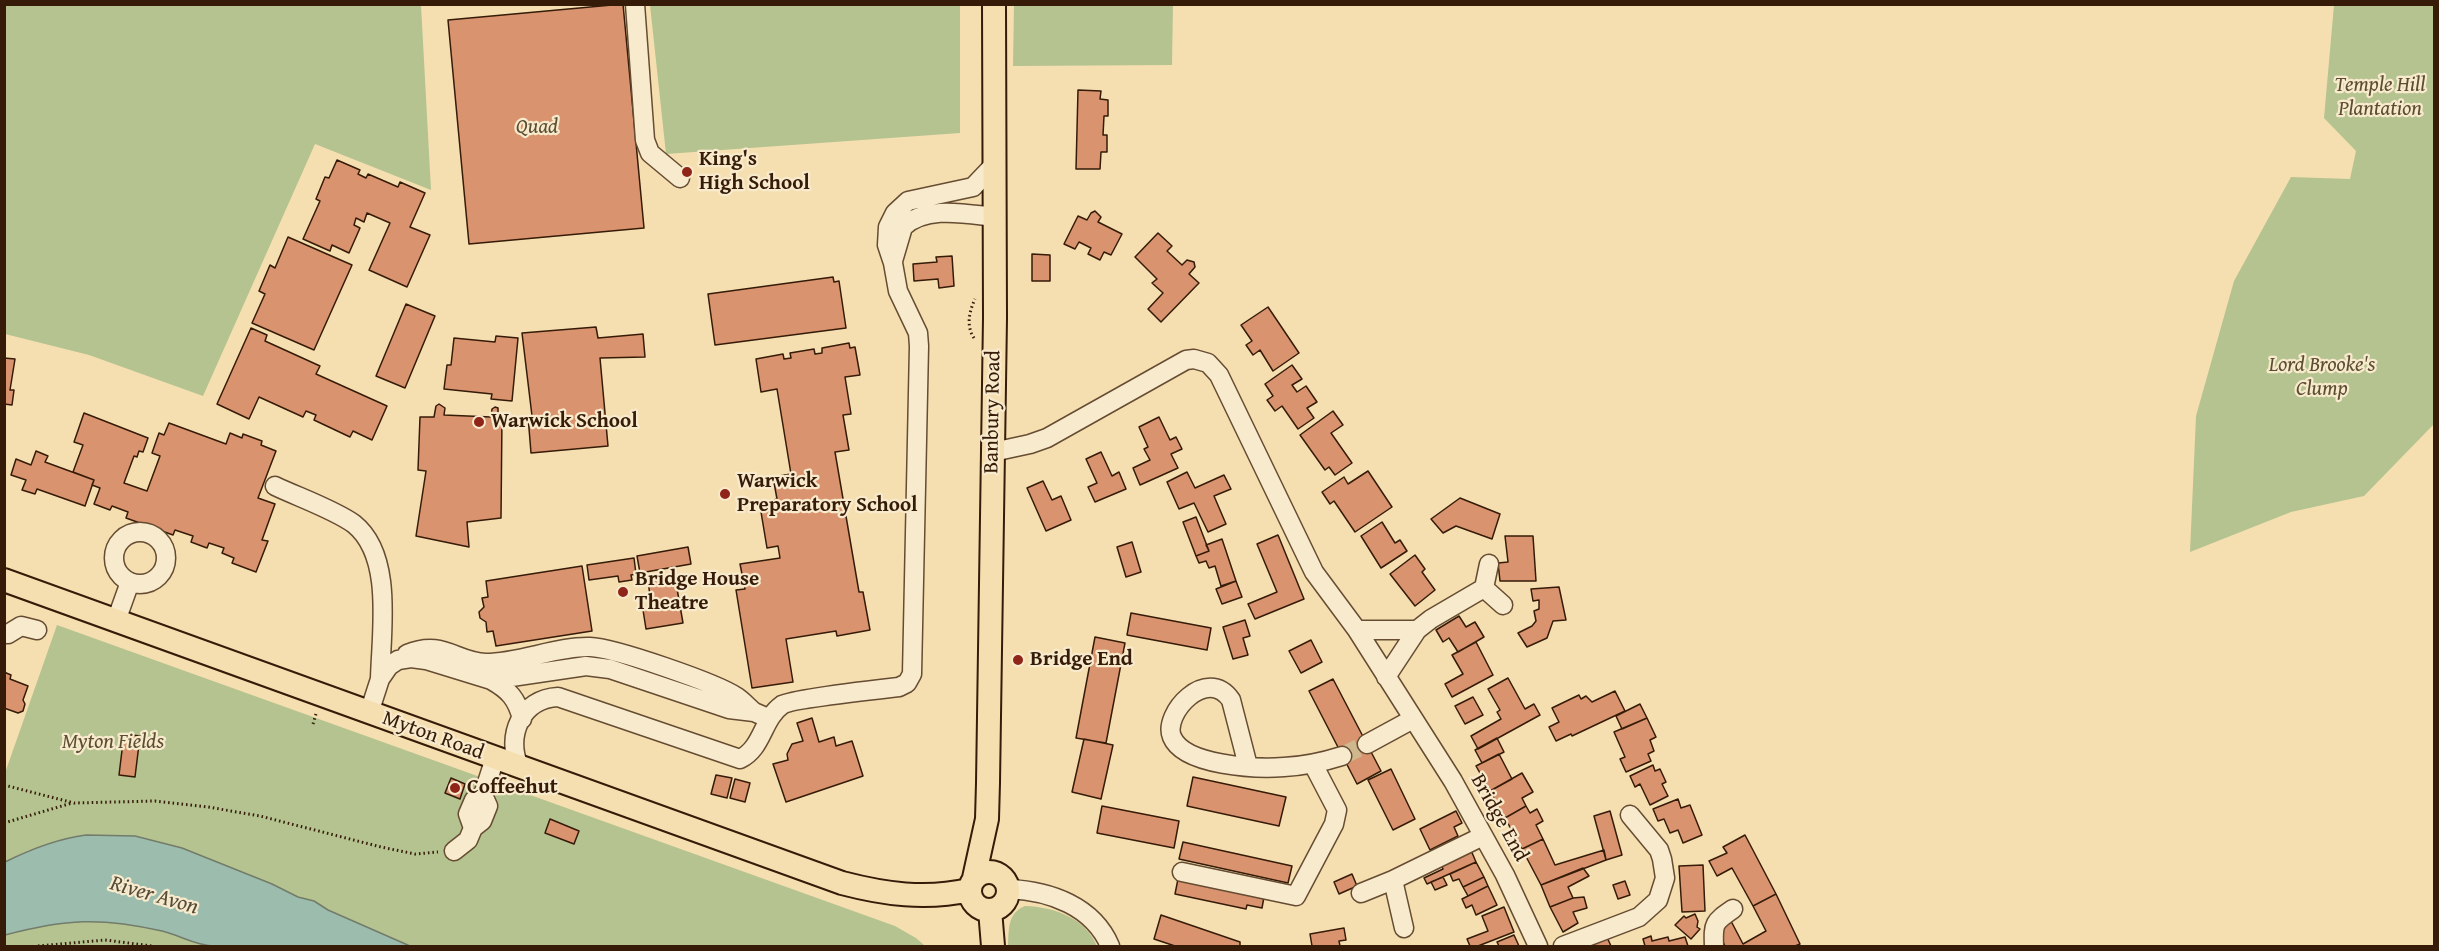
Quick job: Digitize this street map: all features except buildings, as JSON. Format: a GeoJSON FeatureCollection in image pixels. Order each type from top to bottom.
{"type":"FeatureCollection","features":[{"type":"Feature","properties":{"kind":"main road","name":"Banbury Road"},"geometry":{"type":"LineString","coordinates":[[971,884],[987,819],[993,452],[994,4]]}},
{"type":"Feature","properties":{"kind":"main road","name":"Myton Road"},"geometry":{"type":"LineString","coordinates":[[4,580],[850,885],[893,894],[944,895],[971,884]]}},
{"type":"Feature","properties":{"kind":"main road","name":"Banbury Road"},"geometry":{"type":"LineString","coordinates":[[987,819],[1004,882]]}},
{"type":"Feature","properties":{"kind":"main road"},"geometry":{"type":"LineString","coordinates":[[983,872],[995,872],[1004,882],[1006,900],[1002,905],[990,910],[976,905],[971,884],[983,872]]}},
{"type":"Feature","properties":{"kind":"main road"},"geometry":{"type":"LineString","coordinates":[[990,910],[993,946]]}},
{"type":"Feature","properties":{"kind":"street"},"geometry":{"type":"LineString","coordinates":[[635,4],[645,140],[650,153],[680,178]]}},
{"type":"Feature","properties":{"kind":"street"},"geometry":{"type":"LineString","coordinates":[[491,680],[586,666],[610,669],[729,709],[761,715],[783,703],[899,687],[907,683],[912,674],[920,346],[918,333],[898,291],[886,233],[891,220],[901,206],[915,198],[959,192],[974,187],[994,165]]}},
{"type":"Feature","properties":{"kind":"street"},"geometry":{"type":"LineString","coordinates":[[893,263],[903,227],[915,219],[928,214],[955,213],[995,217]]}},
{"type":"Feature","properties":{"kind":"street","name":"Bridge End"},"geometry":{"type":"LineString","coordinates":[[993,452],[1047,438],[1186,360],[1194,359],[1208,363],[1219,375],[1238,412],[1314,572],[1357,630],[1453,781],[1505,875],[1538,946]]}},
{"type":"Feature","properties":{"kind":"street"},"geometry":{"type":"LineString","coordinates":[[275,486],[344,517],[368,540],[376,560],[382,591],[380,679],[369,713]]}},
{"type":"Feature","properties":{"kind":"street"},"geometry":{"type":"LineString","coordinates":[[1386,677],[1417,630],[1431,619],[1484,588],[1489,564]]}},
{"type":"Feature","properties":{"kind":"street"},"geometry":{"type":"LineString","coordinates":[[116,621],[130,582]]}},
{"type":"Feature","properties":{"kind":"street"},"geometry":{"type":"LineString","coordinates":[[1484,588],[1503,605]]}},
{"type":"Feature","properties":{"kind":"street"},"geometry":{"type":"LineString","coordinates":[[8,631],[21,626],[37,630]]}},
{"type":"Feature","properties":{"kind":"street"},"geometry":{"type":"LineString","coordinates":[[1357,630],[1417,630]]}},
{"type":"Feature","properties":{"kind":"street"},"geometry":{"type":"LineString","coordinates":[[380,679],[389,666],[421,649],[444,650],[485,663],[589,647],[616,653],[715,686],[736,696],[761,715]]}},
{"type":"Feature","properties":{"kind":"street"},"geometry":{"type":"LineString","coordinates":[[398,660],[426,660],[491,680],[511,694],[522,719]]}},
{"type":"Feature","properties":{"kind":"street"},"geometry":{"type":"LineString","coordinates":[[558,697],[554,681],[560,670]]}},
{"type":"Feature","properties":{"kind":"street"},"geometry":{"type":"LineString","coordinates":[[1248,766],[1231,700],[1225,690],[1216,687],[1201,689],[1176,711],[1171,724],[1171,735],[1181,748],[1210,762],[1248,766],[1267,768],[1313,764],[1342,756]]}},
{"type":"Feature","properties":{"kind":"street"},"geometry":{"type":"LineString","coordinates":[[519,767],[513,742],[522,719],[530,706],[536,702],[558,697],[740,759],[752,751],[761,715]]}},
{"type":"Feature","properties":{"kind":"street"},"geometry":{"type":"LineString","coordinates":[[1367,744],[1413,719]]}},
{"type":"Feature","properties":{"kind":"street"},"geometry":{"type":"LineString","coordinates":[[454,850],[468,840],[473,828],[482,821],[488,806],[483,795],[495,758]]}},
{"type":"Feature","properties":{"kind":"street"},"geometry":{"type":"LineString","coordinates":[[1182,872],[1296,896],[1334,824],[1337,810],[1313,764]]}},
{"type":"Feature","properties":{"kind":"street"},"geometry":{"type":"LineString","coordinates":[[1563,946],[1639,917],[1658,900],[1665,878],[1662,859],[1659,850],[1630,815]]}},
{"type":"Feature","properties":{"kind":"street"},"geometry":{"type":"LineString","coordinates":[[1361,893],[1483,836]]}},
{"type":"Feature","properties":{"kind":"street"},"geometry":{"type":"LineString","coordinates":[[1393,880],[1404,928]]}},
{"type":"Feature","properties":{"kind":"street"},"geometry":{"type":"LineString","coordinates":[[1004,882],[1052,896],[1080,909],[1103,931],[1110,946]]}},
{"type":"Feature","properties":{"kind":"street"},"geometry":{"type":"LineString","coordinates":[[1714,946],[1713,931],[1716,921],[1733,909]]}},
{"type":"Feature","properties":{"kind":"path"},"geometry":{"type":"LineString","coordinates":[[976,297],[969,311],[969,321],[970,332],[978,345]]}},
{"type":"Feature","properties":{"kind":"path"},"geometry":{"type":"LineString","coordinates":[[313,724],[314,718]]}},
{"type":"Feature","properties":{"kind":"path"},"geometry":{"type":"LineString","coordinates":[[4,785],[74,803]]}},
{"type":"Feature","properties":{"kind":"path"},"geometry":{"type":"LineString","coordinates":[[4,823],[74,803],[154,801],[260,816],[414,854],[454,850]]}},
{"type":"Feature","properties":{"kind":"path"},"geometry":{"type":"LineString","coordinates":[[38,946],[105,940],[152,946]]}},
{"type":"Feature","properties":{"kind":"green space"},"geometry":{"type":"Polygon","coordinates":[[[5,4],[421,5],[431,190],[315,144],[203,396],[89,355],[5,334],[5,4]]]}},
{"type":"Feature","properties":{"kind":"green space"},"geometry":{"type":"Polygon","coordinates":[[[650,5],[960,5],[960,133],[666,154],[650,5]]]}},
{"type":"Feature","properties":{"kind":"green space"},"geometry":{"type":"Polygon","coordinates":[[[1014,5],[1173,5],[1172,65],[1013,66],[1014,5]]]}},
{"type":"Feature","properties":{"kind":"green space","name":"Lord Brooke's Clump"},"geometry":{"type":"Polygon","coordinates":[[[2334,5],[2434,5],[2434,424],[2364,496],[2291,512],[2190,552],[2196,416],[2234,281],[2291,177],[2350,179],[2356,151],[2324,118],[2334,5]]]}},
{"type":"Feature","properties":{"kind":"green space","name":"Myton Fields"},"geometry":{"type":"Polygon","coordinates":[[[57,625],[895,926],[925,946],[410,946],[328,910],[314,901],[298,897],[272,884],[182,849],[166,845],[29,850],[5,862],[5,773],[57,625]]]}},
{"type":"Feature","properties":{"kind":"green space"},"geometry":{"type":"Polygon","coordinates":[[[1025,906],[1058,912],[1077,921],[1092,936],[1097,946],[1008,946],[1012,918],[1019,909],[1025,906]]]}},
{"type":"Feature","properties":{"kind":"green space"},"geometry":{"type":"Polygon","coordinates":[[[72,921],[124,922],[177,934],[211,946],[5,946],[5,935],[43,924],[72,921]]]}},
{"type":"Feature","properties":{"kind":"water","name":"River Avon"},"geometry":{"type":"Polygon","coordinates":[[[86,835],[135,836],[182,848],[272,884],[298,897],[314,901],[328,910],[410,946],[287,948],[208,946],[140,926],[101,922],[65,923],[5,935],[5,862],[44,845],[86,835]]]}},
{"type":"Feature","properties":{"kind":"tunnel"},"geometry":{"type":"LineString","coordinates":[[1342,756],[1367,744]]}},
{"type":"Feature","properties":{"kind":"place","name":"King's High School"},"geometry":{"type":"Point","coordinates":[687,172]}},
{"type":"Feature","properties":{"kind":"place","name":"Warwick School"},"geometry":{"type":"Point","coordinates":[479,422]}},
{"type":"Feature","properties":{"kind":"place","name":"Warwick Preparatory School"},"geometry":{"type":"Point","coordinates":[725,494]}},
{"type":"Feature","properties":{"kind":"place","name":"Bridge House Theatre"},"geometry":{"type":"Point","coordinates":[623,592]}},
{"type":"Feature","properties":{"kind":"place","name":"Bridge End"},"geometry":{"type":"Point","coordinates":[1018,660]}},
{"type":"Feature","properties":{"kind":"place","name":"Coffeehut"},"geometry":{"type":"Point","coordinates":[455,788]}},
{"type":"Feature","properties":{"kind":"park label","name":"Temple Hill Plantation"},"geometry":{"type":"Point","coordinates":[2380,98]}},
{"type":"Feature","properties":{"kind":"park label","name":"Quad"},"geometry":{"type":"Point","coordinates":[537,128]}}]}
